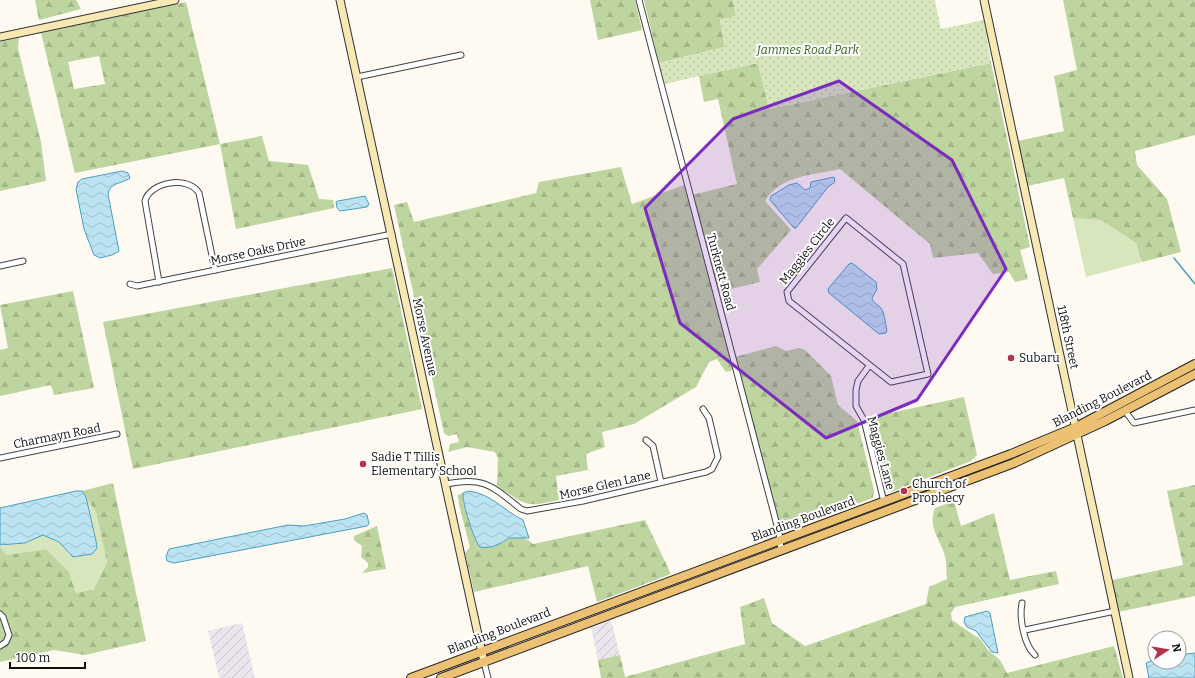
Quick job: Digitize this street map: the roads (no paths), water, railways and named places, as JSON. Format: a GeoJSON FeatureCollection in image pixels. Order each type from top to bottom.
{"type":"FeatureCollection","features":[{"type":"Feature","properties":{"kind":"main road","name":"Blanding Boulevard"},"geometry":{"type":"LineString","coordinates":[[411,678],[680,577],[883,512],[1125,411],[1195,364]]}},
{"type":"Feature","properties":{"kind":"main road","name":"Blanding Boulevard"},"geometry":{"type":"LineString","coordinates":[[1077,431],[1147,395],[1195,374]]}},
{"type":"Feature","properties":{"kind":"main road","name":"Blanding Boulevard"},"geometry":{"type":"LineString","coordinates":[[441,678],[683,587],[884,502],[979,472]]}},
{"type":"Feature","properties":{"kind":"main road"},"geometry":{"type":"LineString","coordinates":[[883,512],[888,505],[903,495]]}},
{"type":"Feature","properties":{"kind":"main road"},"geometry":{"type":"LineString","coordinates":[[863,519],[878,510],[884,502]]}},
{"type":"Feature","properties":{"kind":"main road"},"geometry":{"type":"LineString","coordinates":[[680,577],[683,587]]}},
{"type":"Feature","properties":{"kind":"main road"},"geometry":{"type":"LineString","coordinates":[[581,614],[584,624]]}},
{"type":"Feature","properties":{"kind":"main road"},"geometry":{"type":"LineString","coordinates":[[423,678],[429,671]]}},
{"type":"Feature","properties":{"kind":"street"},"geometry":{"type":"LineString","coordinates":[[0,37],[175,0]]}},
{"type":"Feature","properties":{"kind":"street","name":"Morse Avenue"},"geometry":{"type":"LineString","coordinates":[[340,0],[488,678]]}},
{"type":"Feature","properties":{"kind":"street","name":"Turknett Road"},"geometry":{"type":"LineString","coordinates":[[639,0],[781,545]]}},
{"type":"Feature","properties":{"kind":"street","name":"118th Street"},"geometry":{"type":"LineString","coordinates":[[984,0],[1129,678]]}},
{"type":"Feature","properties":{"kind":"street"},"geometry":{"type":"LineString","coordinates":[[357,77],[461,55]]}},
{"type":"Feature","properties":{"kind":"street"},"geometry":{"type":"LineString","coordinates":[[159,282],[145,201],[148,194],[154,188],[181,182],[192,186],[199,193],[215,270]]}},
{"type":"Feature","properties":{"kind":"street","name":"Maggies Circle"},"geometry":{"type":"LineString","coordinates":[[846,218],[903,264],[928,374],[891,382],[869,366],[789,302],[787,297],[787,292],[846,218]]}},
{"type":"Feature","properties":{"kind":"street","name":"Morse Oaks Drive"},"geometry":{"type":"LineString","coordinates":[[130,284],[137,286],[159,282],[392,234]]}},
{"type":"Feature","properties":{"kind":"street"},"geometry":{"type":"LineString","coordinates":[[0,266],[23,261]]}},
{"type":"Feature","properties":{"kind":"street","name":"Maggies Lane"},"geometry":{"type":"LineString","coordinates":[[869,366],[858,381],[856,390],[856,406],[864,420],[884,502]]}},
{"type":"Feature","properties":{"kind":"street","name":"Morse Glen Lane"},"geometry":{"type":"LineString","coordinates":[[446,484],[465,481],[487,484],[521,509],[527,511],[568,504],[706,472],[716,464],[717,451],[709,418],[703,409]]}},
{"type":"Feature","properties":{"kind":"street"},"geometry":{"type":"LineString","coordinates":[[1125,411],[1134,423],[1195,410]]}},
{"type":"Feature","properties":{"kind":"street","name":"Charmayn Road"},"geometry":{"type":"LineString","coordinates":[[0,458],[117,434]]}},
{"type":"Feature","properties":{"kind":"street"},"geometry":{"type":"LineString","coordinates":[[646,440],[653,446],[661,482]]}},
{"type":"Feature","properties":{"kind":"street"},"geometry":{"type":"LineString","coordinates":[[1022,603],[1021,612],[1029,649],[1035,655]]}},
{"type":"Feature","properties":{"kind":"street"},"geometry":{"type":"LineString","coordinates":[[1025,630],[1115,611]]}},
{"type":"Feature","properties":{"kind":"street"},"geometry":{"type":"LineString","coordinates":[[0,614],[9,630],[9,635],[6,642],[0,646]]}},
{"type":"Feature","properties":{"kind":"water"},"geometry":{"type":"Polygon","coordinates":[[[122,171],[128,173],[130,178],[111,187],[108,194],[119,251],[112,255],[100,258],[94,255],[84,229],[76,189],[78,182],[82,179],[122,171]]]}},
{"type":"Feature","properties":{"kind":"water"},"geometry":{"type":"Polygon","coordinates":[[[834,177],[835,182],[828,187],[796,228],[794,228],[770,200],[771,196],[789,185],[797,183],[805,190],[810,188],[811,182],[834,177]]]}},
{"type":"Feature","properties":{"kind":"water"},"geometry":{"type":"Polygon","coordinates":[[[365,196],[369,204],[367,207],[340,211],[337,208],[336,202],[338,201],[365,196]]]}},
{"type":"Feature","properties":{"kind":"water"},"geometry":{"type":"Polygon","coordinates":[[[852,263],[876,282],[877,289],[872,298],[873,301],[882,309],[887,330],[886,333],[879,334],[829,293],[828,289],[849,264],[852,263]]]}},
{"type":"Feature","properties":{"kind":"water"},"geometry":{"type":"Polygon","coordinates":[[[76,491],[82,491],[86,497],[97,548],[92,554],[73,557],[59,542],[43,535],[25,543],[0,545],[0,508],[76,491]]]}},
{"type":"Feature","properties":{"kind":"water"},"geometry":{"type":"Polygon","coordinates":[[[468,491],[484,495],[523,520],[529,538],[509,538],[496,546],[480,547],[472,530],[464,504],[463,493],[468,491]]]}},
{"type":"Feature","properties":{"kind":"water"},"geometry":{"type":"Polygon","coordinates":[[[364,513],[367,515],[369,524],[367,526],[174,563],[167,561],[166,556],[169,549],[288,525],[304,526],[345,519],[364,513]]]}},
{"type":"Feature","properties":{"kind":"water"},"geometry":{"type":"Polygon","coordinates":[[[987,611],[990,613],[998,653],[992,652],[976,631],[967,627],[964,622],[965,617],[987,611]]]}},
{"type":"Feature","properties":{"kind":"water"},"geometry":{"type":"Polygon","coordinates":[[[1195,653],[1195,678],[1149,678],[1147,670],[1187,670],[1187,654],[1195,653]]]}},
{"type":"Feature","properties":{"kind":"waterway"},"geometry":{"type":"LineString","coordinates":[[1174,258],[1195,284]]}},
{"type":"Feature","properties":{"kind":"place","name":"Subaru"},"geometry":{"type":"Point","coordinates":[1011,358]}},
{"type":"Feature","properties":{"kind":"place","name":"Sadie T Tillis Elementary School"},"geometry":{"type":"Point","coordinates":[363,464]}},
{"type":"Feature","properties":{"kind":"place","name":"Church of Prophecy"},"geometry":{"type":"Point","coordinates":[904,491]}},
{"type":"Feature","properties":{"kind":"park label","name":"Jammes Road Park"},"geometry":{"type":"Point","coordinates":[808,50]}}]}
